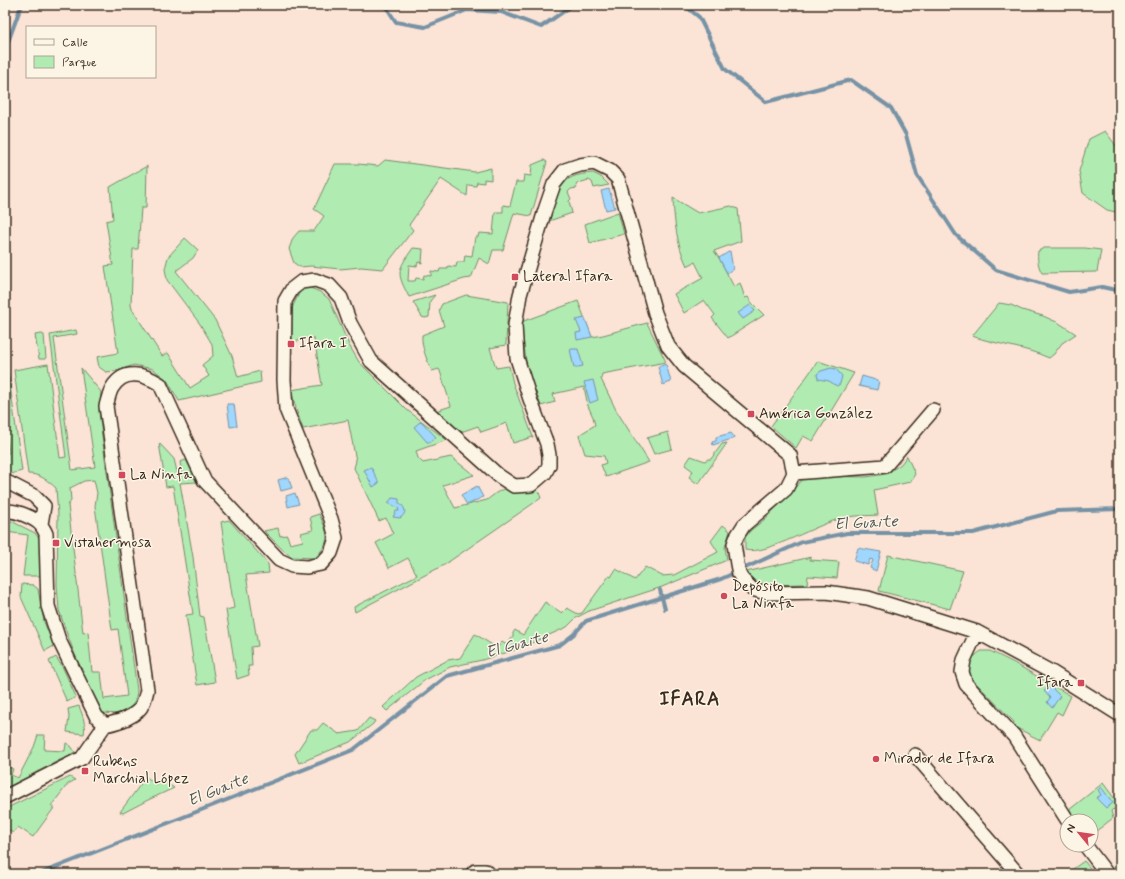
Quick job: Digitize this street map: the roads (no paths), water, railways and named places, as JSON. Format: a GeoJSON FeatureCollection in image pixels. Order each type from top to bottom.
{"type":"FeatureCollection","features":[{"type":"Feature","properties":{"kind":"main road"},"geometry":{"type":"LineString","coordinates":[[476,874],[485,874]]}},
{"type":"Feature","properties":{"kind":"street"},"geometry":{"type":"LineString","coordinates":[[5,798],[82,758],[105,725],[123,720],[134,714],[143,705],[147,690],[106,406],[112,387],[122,378],[133,374],[147,377],[160,384],[204,480],[279,560],[292,566],[307,567],[321,564],[331,553],[336,538],[331,519],[286,409],[284,380],[285,301],[292,289],[301,282],[315,280],[329,285],[341,298],[350,323],[371,361],[498,476],[514,486],[532,485],[546,473],[549,464],[549,455],[547,444],[530,399],[517,358],[515,325],[520,296],[554,184],[565,170],[580,165],[594,163],[610,171],[618,179],[655,313],[668,346],[684,366],[790,455],[794,473],[786,489],[744,525],[737,536],[734,544],[735,554],[739,574],[742,580],[752,589],[766,593],[826,592],[868,598],[977,632],[1053,673],[1120,714]]}},
{"type":"Feature","properties":{"kind":"street"},"geometry":{"type":"LineString","coordinates":[[794,473],[886,466],[933,410]]}},
{"type":"Feature","properties":{"kind":"street"},"geometry":{"type":"LineString","coordinates":[[5,481],[34,496],[44,506],[41,524]]}},
{"type":"Feature","properties":{"kind":"street"},"geometry":{"type":"LineString","coordinates":[[5,512],[8,510],[33,519],[41,524],[46,534],[48,606],[59,640],[96,716],[105,725]]}},
{"type":"Feature","properties":{"kind":"street"},"geometry":{"type":"LineString","coordinates":[[977,632],[964,660],[962,672],[966,684],[1014,736],[1063,813]]}},
{"type":"Feature","properties":{"kind":"street"},"geometry":{"type":"LineString","coordinates":[[915,755],[1018,874]]}},
{"type":"Feature","properties":{"kind":"street"},"geometry":{"type":"LineString","coordinates":[[1091,853],[1106,874]]}},
{"type":"Feature","properties":{"kind":"water"},"geometry":{"type":"Polygon","coordinates":[[[609,189],[615,208],[606,210],[601,191],[609,189]]]}},
{"type":"Feature","properties":{"kind":"water"},"geometry":{"type":"Polygon","coordinates":[[[730,251],[733,269],[727,273],[719,258],[730,251]]]}},
{"type":"Feature","properties":{"kind":"water"},"geometry":{"type":"Polygon","coordinates":[[[750,305],[755,311],[743,319],[738,313],[750,305]]]}},
{"type":"Feature","properties":{"kind":"water"},"geometry":{"type":"Polygon","coordinates":[[[585,318],[592,337],[577,340],[576,333],[581,332],[576,320],[585,318]]]}},
{"type":"Feature","properties":{"kind":"water"},"geometry":{"type":"Polygon","coordinates":[[[570,349],[578,349],[583,366],[574,368],[570,349]]]}},
{"type":"Feature","properties":{"kind":"water"},"geometry":{"type":"Polygon","coordinates":[[[666,364],[671,382],[663,385],[658,367],[666,364]]]}},
{"type":"Feature","properties":{"kind":"water"},"geometry":{"type":"Polygon","coordinates":[[[831,368],[836,369],[842,376],[840,384],[837,386],[829,381],[818,379],[817,374],[831,368]]]}},
{"type":"Feature","properties":{"kind":"water"},"geometry":{"type":"Polygon","coordinates":[[[862,376],[879,381],[877,390],[859,386],[862,376]]]}},
{"type":"Feature","properties":{"kind":"water"},"geometry":{"type":"Polygon","coordinates":[[[593,380],[598,400],[590,403],[584,382],[593,380]]]}},
{"type":"Feature","properties":{"kind":"water"},"geometry":{"type":"Polygon","coordinates":[[[227,404],[234,404],[237,426],[230,427],[227,404]]]}},
{"type":"Feature","properties":{"kind":"water"},"geometry":{"type":"Polygon","coordinates":[[[421,421],[436,437],[430,442],[427,442],[414,427],[421,421]]]}},
{"type":"Feature","properties":{"kind":"water"},"geometry":{"type":"Polygon","coordinates":[[[731,433],[735,438],[713,445],[712,442],[716,441],[716,437],[731,433]]]}},
{"type":"Feature","properties":{"kind":"water"},"geometry":{"type":"Polygon","coordinates":[[[371,467],[379,483],[373,487],[364,470],[371,467]]]}},
{"type":"Feature","properties":{"kind":"water"},"geometry":{"type":"Polygon","coordinates":[[[288,477],[292,488],[281,491],[278,480],[288,477]]]}},
{"type":"Feature","properties":{"kind":"water"},"geometry":{"type":"Polygon","coordinates":[[[477,486],[483,497],[467,505],[461,495],[477,486]]]}},
{"type":"Feature","properties":{"kind":"water"},"geometry":{"type":"Polygon","coordinates":[[[295,493],[299,504],[288,507],[286,496],[295,493]]]}},
{"type":"Feature","properties":{"kind":"water"},"geometry":{"type":"Polygon","coordinates":[[[392,498],[399,499],[399,503],[405,510],[404,515],[400,518],[393,517],[396,511],[399,511],[398,508],[388,503],[392,498]]]}},
{"type":"Feature","properties":{"kind":"water"},"geometry":{"type":"Polygon","coordinates":[[[858,548],[881,552],[876,571],[870,568],[873,560],[870,559],[868,565],[854,561],[858,548]]]}},
{"type":"Feature","properties":{"kind":"water"},"geometry":{"type":"Polygon","coordinates":[[[1050,686],[1060,696],[1052,708],[1047,702],[1050,698],[1044,691],[1050,686]]]}},
{"type":"Feature","properties":{"kind":"water"},"geometry":{"type":"Polygon","coordinates":[[[1101,787],[1113,803],[1106,808],[1096,798],[1101,795],[1098,790],[1101,787]]]}},
{"type":"Feature","properties":{"kind":"waterway"},"geometry":{"type":"LineString","coordinates":[[5,50],[20,9],[23,5]]}},
{"type":"Feature","properties":{"kind":"waterway"},"geometry":{"type":"LineString","coordinates":[[385,5],[396,22],[425,27],[467,10],[501,12],[541,27],[570,7],[570,5]]}},
{"type":"Feature","properties":{"kind":"waterway"},"geometry":{"type":"LineString","coordinates":[[684,5],[699,17],[725,69],[766,102],[851,80],[891,108],[906,135],[917,175],[956,235],[996,270],[1069,292],[1102,287],[1120,291]]}},
{"type":"Feature","properties":{"kind":"waterway","name":"El Guaite"},"geometry":{"type":"LineString","coordinates":[[39,874],[353,750],[447,676],[560,645],[574,634],[586,621],[721,579],[802,542],[847,533],[973,533],[1057,511],[1120,509]]}},
{"type":"Feature","properties":{"kind":"waterway","name":"El Guaite"},"geometry":{"type":"LineString","coordinates":[[660,590],[665,609]]}},
{"type":"Feature","properties":{"kind":"place","name":"Lateral Ifara"},"geometry":{"type":"Point","coordinates":[515,277]}},
{"type":"Feature","properties":{"kind":"place","name":"Ifara I"},"geometry":{"type":"Point","coordinates":[291,344]}},
{"type":"Feature","properties":{"kind":"place","name":"América González"},"geometry":{"type":"Point","coordinates":[751,414]}},
{"type":"Feature","properties":{"kind":"place","name":"La Ninfa"},"geometry":{"type":"Point","coordinates":[122,475]}},
{"type":"Feature","properties":{"kind":"place","name":"Vistahermosa"},"geometry":{"type":"Point","coordinates":[56,543]}},
{"type":"Feature","properties":{"kind":"place","name":"Depósito La Ninfa"},"geometry":{"type":"Point","coordinates":[724,596]}},
{"type":"Feature","properties":{"kind":"place","name":"Ifara"},"geometry":{"type":"Point","coordinates":[1081,683]}},
{"type":"Feature","properties":{"kind":"place","name":"Mirador de Ifara"},"geometry":{"type":"Point","coordinates":[876,759]}},
{"type":"Feature","properties":{"kind":"place","name":"Rubens Marchial López"},"geometry":{"type":"Point","coordinates":[85,771]}},
{"type":"Feature","properties":{"kind":"district","name":"IFARA"},"geometry":{"type":"Point","coordinates":[690,699]}}]}
